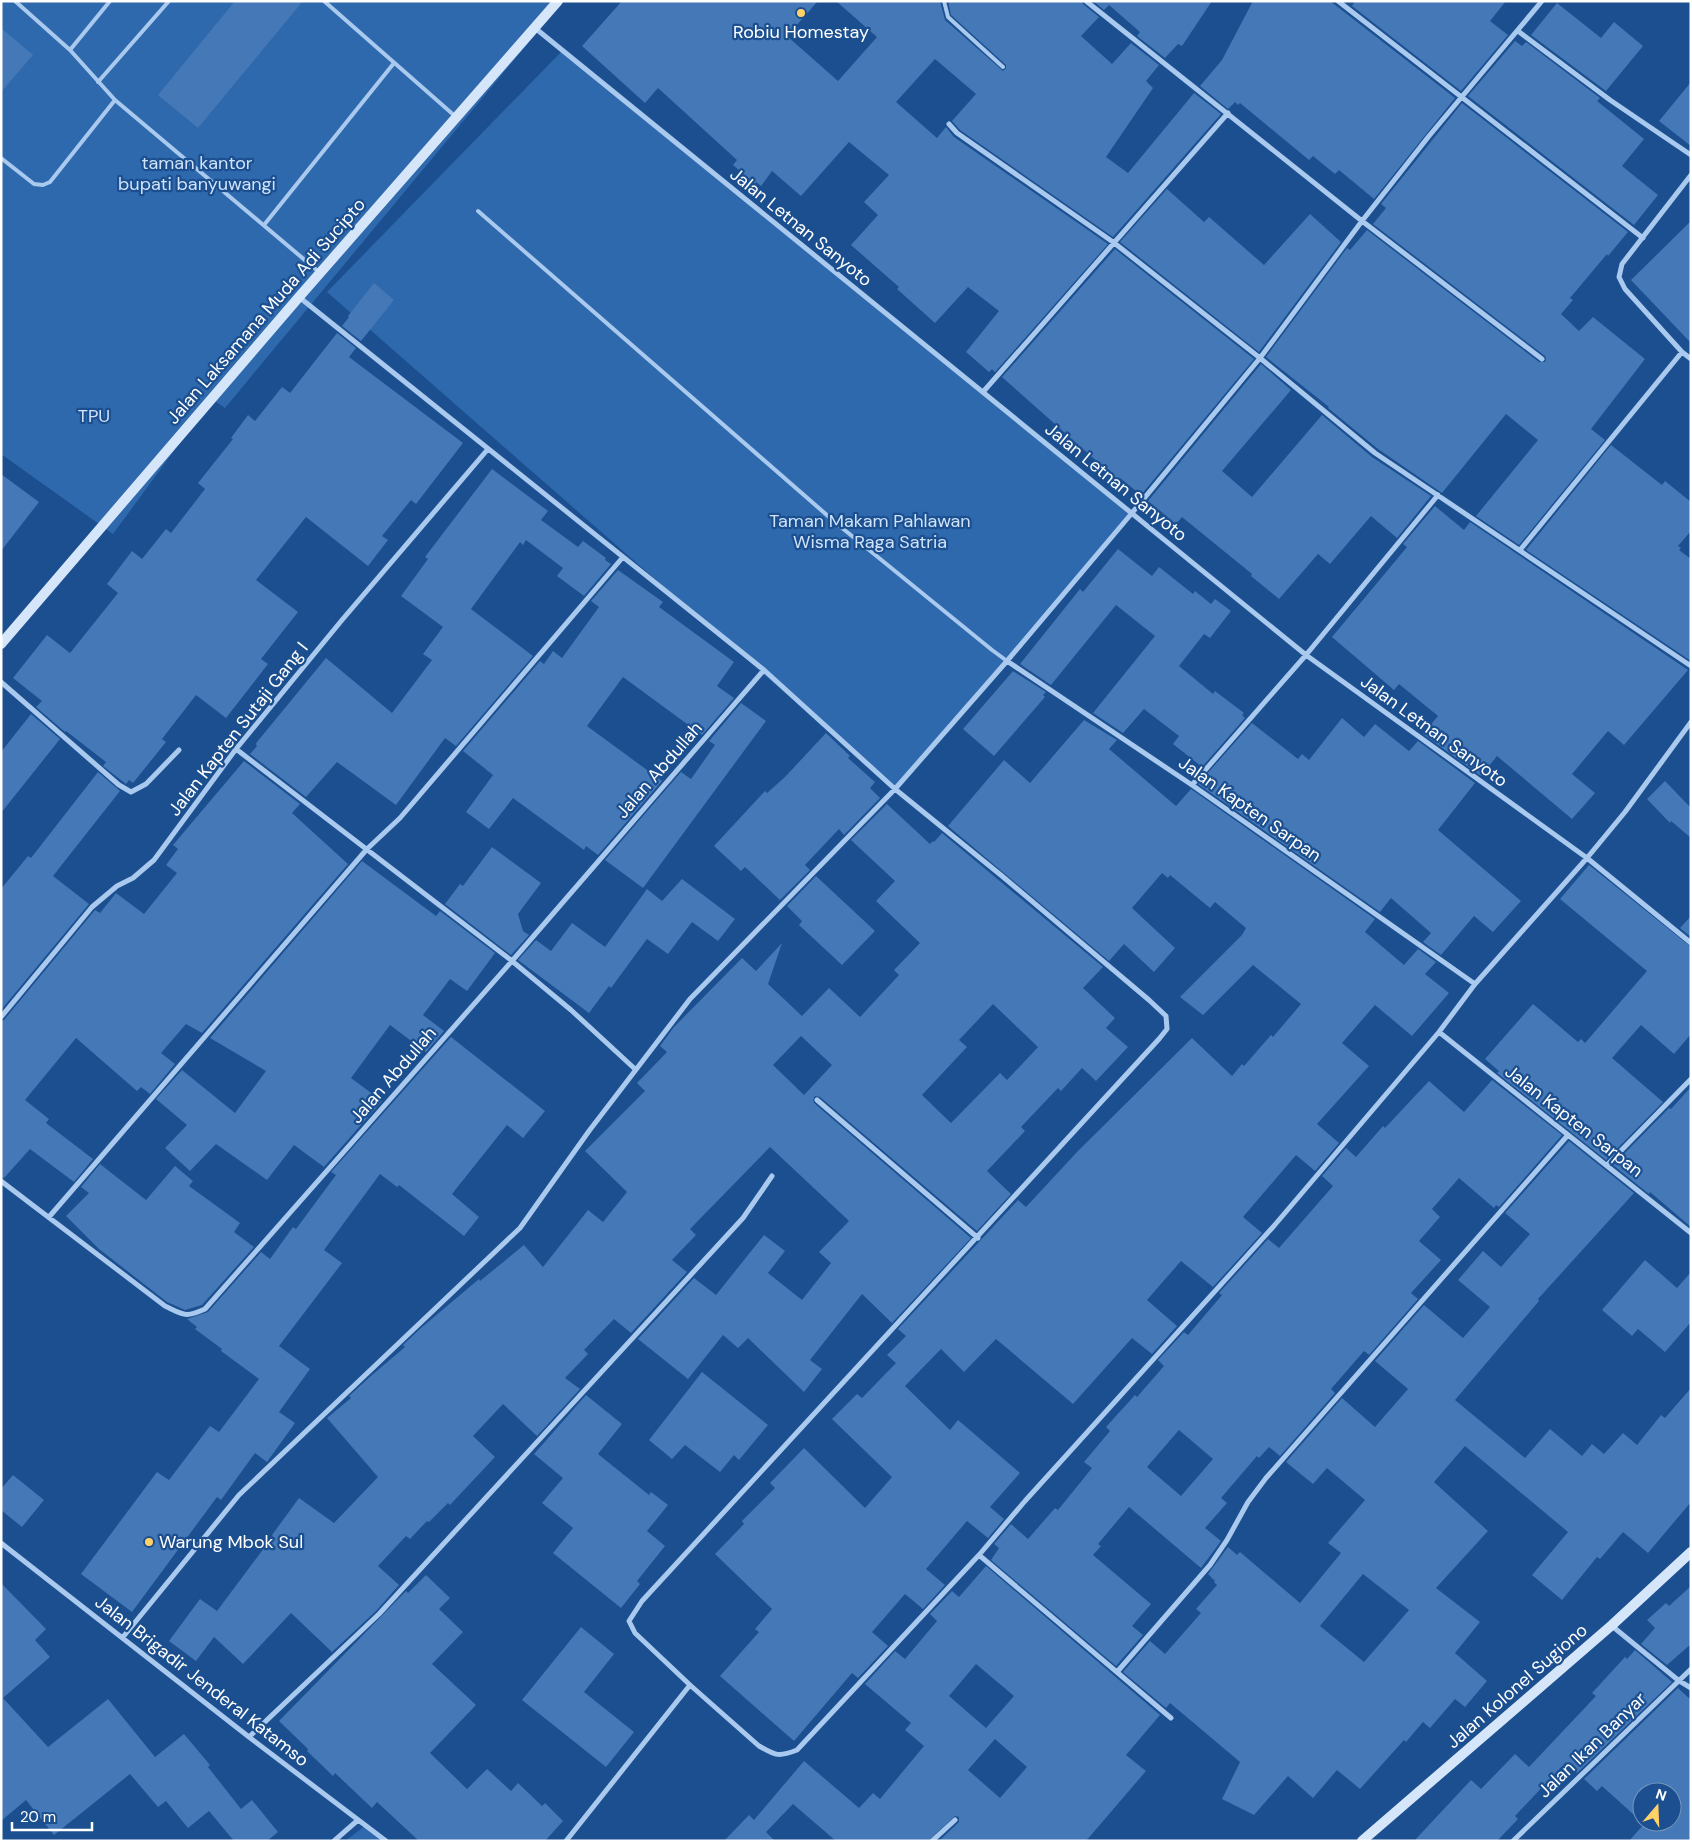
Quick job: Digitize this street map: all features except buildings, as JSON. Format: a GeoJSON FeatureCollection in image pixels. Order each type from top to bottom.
{"type":"FeatureCollection","features":[{"type":"Feature","properties":{"kind":"main road","name":"Jalan Laksamana Muda Adi Sucipto"},"geometry":{"type":"LineString","coordinates":[[1,644],[299,297],[558,1]]}},
{"type":"Feature","properties":{"kind":"main road","name":"Jalan Kolonel Sugiono"},"geometry":{"type":"LineString","coordinates":[[1362,1841],[1612,1625],[1691,1552]]}},
{"type":"Feature","properties":{"kind":"street"},"geometry":{"type":"LineString","coordinates":[[1086,1],[1362,221],[1542,359]]}},
{"type":"Feature","properties":{"kind":"street"},"geometry":{"type":"LineString","coordinates":[[1338,1],[1643,238]]}},
{"type":"Feature","properties":{"kind":"street"},"geometry":{"type":"LineString","coordinates":[[123,1638],[239,1495],[520,1228],[636,1069],[690,1000],[895,790],[1008,661],[1260,358],[1362,221],[1542,1]]}},
{"type":"Feature","properties":{"kind":"street","name":"Jalan Letnan Sanyoto"},"geometry":{"type":"LineString","coordinates":[[534,28],[1306,655],[1587,858],[1691,943]]}},
{"type":"Feature","properties":{"kind":"street"},"geometry":{"type":"LineString","coordinates":[[1518,31],[1610,100],[1691,155]]}},
{"type":"Feature","properties":{"kind":"street"},"geometry":{"type":"LineString","coordinates":[[983,392],[1228,113]]}},
{"type":"Feature","properties":{"kind":"street"},"geometry":{"type":"LineString","coordinates":[[949,124],[957,133],[1113,242],[1260,358],[1376,453],[1691,666]]}},
{"type":"Feature","properties":{"kind":"street"},"geometry":{"type":"LineString","coordinates":[[1691,175],[1622,264],[1619,277],[1624,289],[1682,352],[1691,359]]}},
{"type":"Feature","properties":{"kind":"street"},"geometry":{"type":"LineString","coordinates":[[299,297],[764,670],[895,790],[1009,882],[1166,1016],[1166,1029],[1159,1039],[978,1238],[888,1332],[649,1594],[628,1621],[635,1633],[690,1685],[734,1721],[759,1746],[771,1754],[781,1756],[797,1750],[979,1555],[1025,1501],[1274,1227],[1439,1032],[1475,984],[1587,858],[1625,812],[1691,722]]}},
{"type":"Feature","properties":{"kind":"street"},"geometry":{"type":"LineString","coordinates":[[1520,550],[1682,352]]}},
{"type":"Feature","properties":{"kind":"street","name":"Jalan Kapten Sutaji Gang I"},"geometry":{"type":"LineString","coordinates":[[1,1017],[92,907],[117,886],[133,878],[154,860],[236,749],[342,620],[488,449]]}},
{"type":"Feature","properties":{"kind":"street"},"geometry":{"type":"LineString","coordinates":[[1192,785],[1306,655],[1438,495]]}},
{"type":"Feature","properties":{"kind":"street"},"geometry":{"type":"LineString","coordinates":[[49,1218],[367,849],[400,818],[623,557]]}},
{"type":"Feature","properties":{"kind":"street","name":"Jalan Kapten Sarpan"},"geometry":{"type":"LineString","coordinates":[[1008,661],[1192,785],[1475,984]]}},
{"type":"Feature","properties":{"kind":"street","name":"Jalan Abdullah"},"geometry":{"type":"LineString","coordinates":[[1,1181],[165,1306],[181,1314],[191,1316],[205,1309],[512,961],[764,670]]}},
{"type":"Feature","properties":{"kind":"street"},"geometry":{"type":"LineString","coordinates":[[1,682],[119,785],[131,792],[146,784],[179,750]]}},
{"type":"Feature","properties":{"kind":"street"},"geometry":{"type":"LineString","coordinates":[[236,749],[512,961],[636,1069]]}},
{"type":"Feature","properties":{"kind":"street","name":"Jalan Kapten Sarpan"},"geometry":{"type":"LineString","coordinates":[[1439,1032],[1691,1233]]}},
{"type":"Feature","properties":{"kind":"street"},"geometry":{"type":"LineString","coordinates":[[1608,1165],[1691,1079]]}},
{"type":"Feature","properties":{"kind":"street"},"geometry":{"type":"LineString","coordinates":[[817,1100],[978,1238]]}},
{"type":"Feature","properties":{"kind":"street"},"geometry":{"type":"LineString","coordinates":[[1117,1672],[1210,1565],[1227,1540],[1248,1502],[1266,1478],[1568,1135]]}},
{"type":"Feature","properties":{"kind":"street"},"geometry":{"type":"LineString","coordinates":[[249,1737],[385,1606],[743,1218],[772,1176]]}},
{"type":"Feature","properties":{"kind":"street","name":"Jalan Brigadir Jenderal Katamso"},"geometry":{"type":"LineString","coordinates":[[1,1543],[249,1737],[386,1841]]}},
{"type":"Feature","properties":{"kind":"street"},"geometry":{"type":"LineString","coordinates":[[979,1555],[1171,1718]]}},
{"type":"Feature","properties":{"kind":"street"},"geometry":{"type":"LineString","coordinates":[[1612,1625],[1678,1680],[1691,1688]]}},
{"type":"Feature","properties":{"kind":"street","name":"Jalan Ikan Banyar"},"geometry":{"type":"LineString","coordinates":[[1513,1841],[1691,1669]]}},
{"type":"Feature","properties":{"kind":"street"},"geometry":{"type":"LineString","coordinates":[[566,1841],[690,1685]]}},
{"type":"Feature","properties":{"kind":"street"},"geometry":{"type":"LineString","coordinates":[[334,1841],[358,1820]]}},
{"type":"Feature","properties":{"kind":"street"},"geometry":{"type":"LineString","coordinates":[[932,1841],[954,1820]]}},
{"type":"Feature","properties":{"kind":"lane"},"geometry":{"type":"LineString","coordinates":[[15,1],[70,50],[115,100],[320,273]]}},
{"type":"Feature","properties":{"kind":"lane"},"geometry":{"type":"LineString","coordinates":[[70,50],[110,1]]}},
{"type":"Feature","properties":{"kind":"lane"},"geometry":{"type":"LineString","coordinates":[[98,82],[169,1]]}},
{"type":"Feature","properties":{"kind":"lane"},"geometry":{"type":"LineString","coordinates":[[324,1],[456,117]]}},
{"type":"Feature","properties":{"kind":"lane"},"geometry":{"type":"LineString","coordinates":[[944,1],[948,17],[1003,67]]}},
{"type":"Feature","properties":{"kind":"lane"},"geometry":{"type":"LineString","coordinates":[[264,226],[394,64]]}},
{"type":"Feature","properties":{"kind":"lane"},"geometry":{"type":"LineString","coordinates":[[1,158],[34,184],[43,185],[50,182],[115,100]]}},
{"type":"Feature","properties":{"kind":"lane"},"geometry":{"type":"LineString","coordinates":[[478,211],[836,523],[1008,661]]}},
{"type":"Feature","properties":{"kind":"green space","name":"taman kantor bupati banyuwangi"},"geometry":{"type":"Polygon","coordinates":[[[1,1],[563,1],[225,408],[212,399],[113,534],[1,454],[1,1]]]}},
{"type":"Feature","properties":{"kind":"green space","name":"Taman Makam Pahlawan Wisma Raga Satria"},"geometry":{"type":"Polygon","coordinates":[[[563,50],[1130,515],[895,789],[327,292],[563,50]]]}},
{"type":"Feature","properties":{"kind":"green space"},"geometry":{"type":"Polygon","coordinates":[[[366,1825],[386,1841],[345,1841],[366,1825]]]}},
{"type":"Feature","properties":{"kind":"place","name":"Robiu Homestay"},"geometry":{"type":"Point","coordinates":[801,13]}},
{"type":"Feature","properties":{"kind":"place","name":"Warung Mbok Sul"},"geometry":{"type":"Point","coordinates":[149,1542]}},
{"type":"Feature","properties":{"kind":"park label","name":"TPU"},"geometry":{"type":"Point","coordinates":[94,416]}}]}
